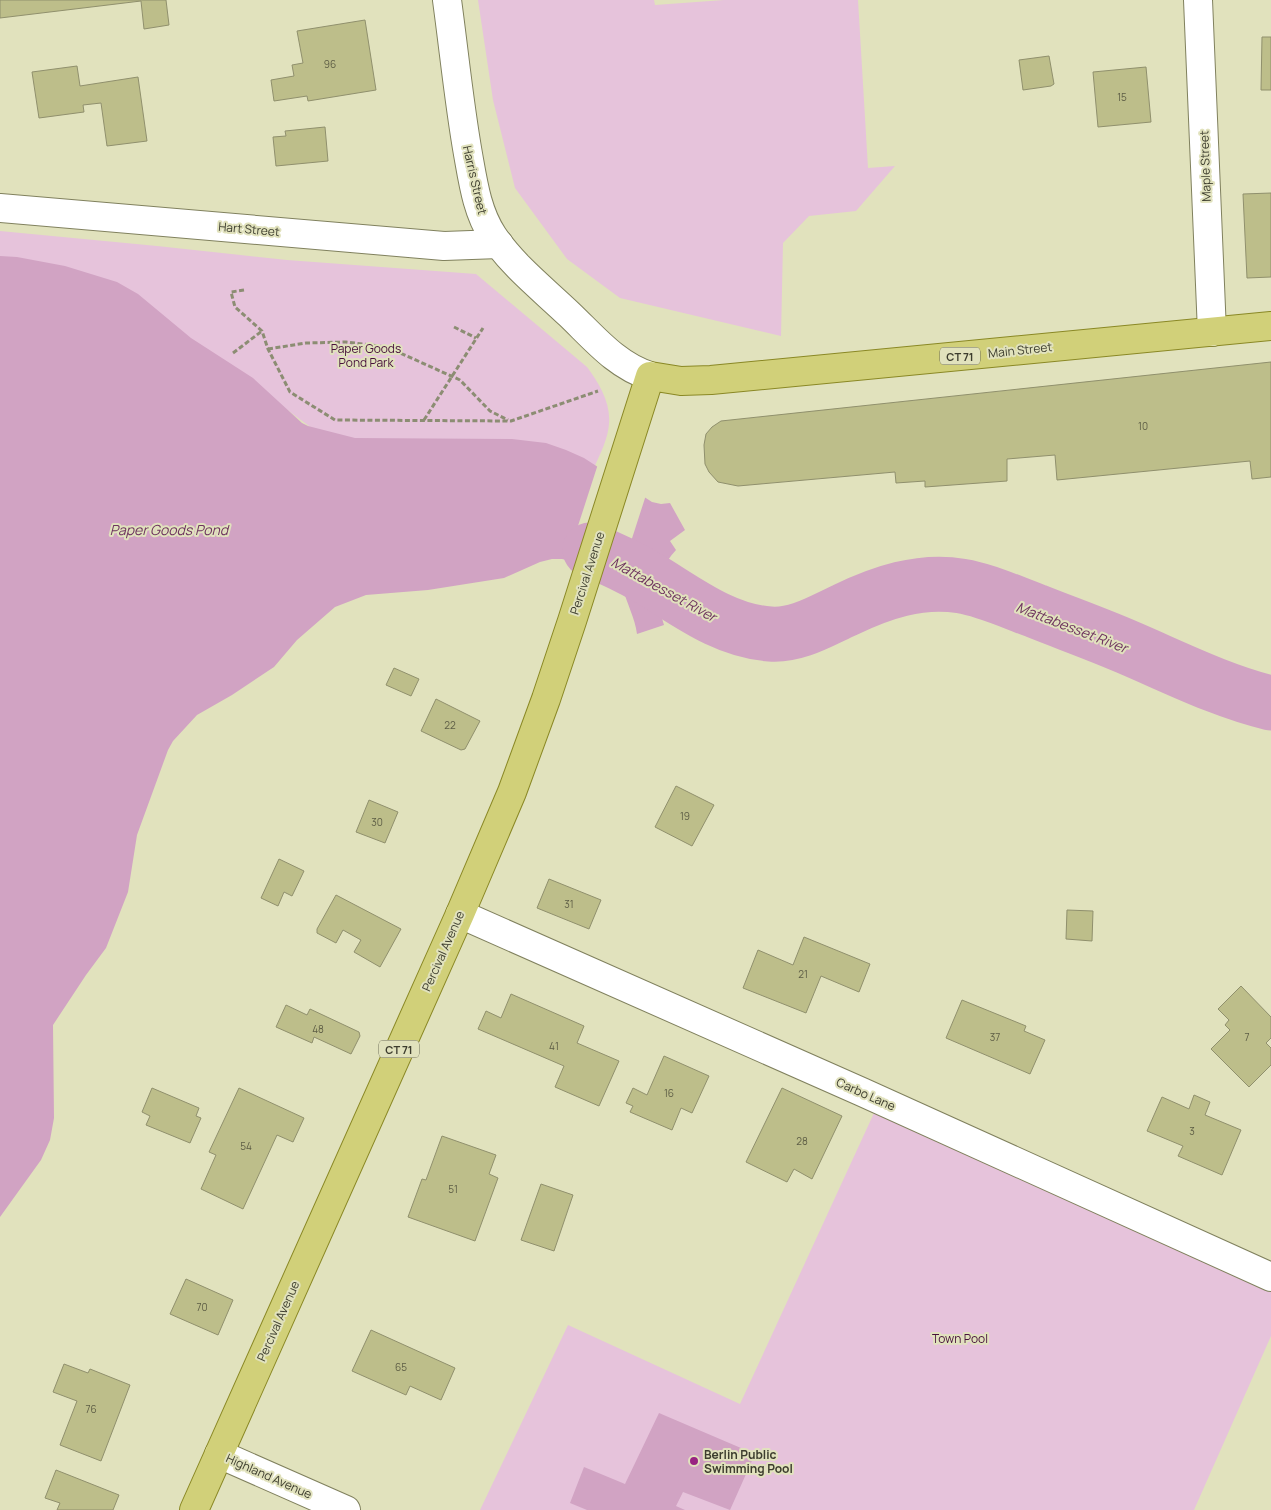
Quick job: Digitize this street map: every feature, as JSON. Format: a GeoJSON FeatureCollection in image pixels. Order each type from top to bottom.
{"type":"FeatureCollection","features":[{"type":"Feature","properties":{"kind":"main road","name":"Main Street"},"geometry":{"type":"LineString","coordinates":[[650,376],[682,381],[710,380],[1271,326]]}},
{"type":"Feature","properties":{"kind":"main road","name":"Percival Avenue"},"geometry":{"type":"LineString","coordinates":[[194,1510],[460,914],[512,792],[546,699],[650,376]]}},
{"type":"Feature","properties":{"kind":"street","name":"Harris Street"},"geometry":{"type":"LineString","coordinates":[[447,0],[473,184],[482,216],[487,226],[499,244],[518,266],[614,356],[632,369],[650,376]]}},
{"type":"Feature","properties":{"kind":"street","name":"Maple Street"},"geometry":{"type":"LineString","coordinates":[[1198,0],[1212,332]]}},
{"type":"Feature","properties":{"kind":"street","name":"Hart Street"},"geometry":{"type":"LineString","coordinates":[[0,208],[444,246],[499,244]]}},
{"type":"Feature","properties":{"kind":"street","name":"Carbo Lane"},"geometry":{"type":"LineString","coordinates":[[460,914],[854,1088],[1271,1277]]}},
{"type":"Feature","properties":{"kind":"street","name":"Highland Avenue"},"geometry":{"type":"LineString","coordinates":[[219,1454],[346,1510]]}},
{"type":"Feature","properties":{"kind":"path"},"geometry":{"type":"LineString","coordinates":[[244,290],[230,292],[235,307],[262,331],[268,349],[290,392],[334,420],[511,421],[598,392]]}},
{"type":"Feature","properties":{"kind":"path"},"geometry":{"type":"LineString","coordinates":[[454,327],[476,338]]}},
{"type":"Feature","properties":{"kind":"path"},"geometry":{"type":"LineString","coordinates":[[423,420],[483,328]]}},
{"type":"Feature","properties":{"kind":"path"},"geometry":{"type":"LineString","coordinates":[[233,353],[262,331]]}},
{"type":"Feature","properties":{"kind":"path"},"geometry":{"type":"LineString","coordinates":[[268,349],[306,342],[346,342],[387,347],[460,380],[490,411],[511,421]]}},
{"type":"Feature","properties":{"kind":"green space"},"geometry":{"type":"Polygon","coordinates":[[[478,0],[654,0],[655,5],[724,0],[858,0],[868,168],[895,166],[856,211],[809,216],[783,243],[781,336],[620,298],[567,259],[515,188],[493,100],[478,0]]]}},
{"type":"Feature","properties":{"kind":"green space","name":"Paper Goods Pond Park"},"geometry":{"type":"Polygon","coordinates":[[[0,231],[287,260],[476,274],[587,367],[600,387],[608,408],[609,424],[605,441],[594,468],[332,443],[128,292],[0,266],[0,231]]]}},
{"type":"Feature","properties":{"kind":"green space","name":"Town Pool"},"geometry":{"type":"Polygon","coordinates":[[[874,1113],[1271,1286],[1271,1336],[1194,1510],[480,1510],[568,1325],[740,1404],[874,1113]]]}},
{"type":"Feature","properties":{"kind":"water","name":"Paper Goods Pond"},"geometry":{"type":"Polygon","coordinates":[[[0,256],[17,257],[65,266],[117,282],[138,294],[191,338],[253,378],[302,423],[308,426],[355,438],[512,439],[546,443],[584,458],[652,502],[670,503],[685,530],[670,541],[676,550],[664,568],[658,585],[659,604],[664,625],[637,634],[635,622],[623,589],[578,563],[562,559],[552,559],[540,562],[504,578],[428,590],[366,595],[335,607],[297,640],[274,667],[232,695],[197,715],[173,741],[168,750],[137,835],[128,892],[106,948],[53,1025],[54,1118],[50,1140],[41,1160],[0,1217],[0,256]]]}},
{"type":"Feature","properties":{"kind":"water","name":"Berlin Public Swimming Pool"},"geometry":{"type":"Polygon","coordinates":[[[659,1413],[755,1454],[730,1510],[683,1492],[676,1506],[685,1510],[587,1510],[570,1503],[584,1467],[625,1484],[659,1413]]]}},
{"type":"Feature","properties":{"kind":"pier"},"geometry":{"type":"Polygon","coordinates":[[[598,464],[646,495],[616,588],[577,566],[566,563],[598,464]]]}},
{"type":"Feature","properties":{"kind":"building"},"geometry":{"type":"Polygon","coordinates":[[[0,0],[166,0],[169,25],[144,29],[141,1],[0,18],[0,0]]]}},
{"type":"Feature","properties":{"kind":"building"},"geometry":{"type":"Polygon","coordinates":[[[365,20],[376,90],[308,101],[307,96],[274,101],[271,80],[294,76],[292,65],[303,63],[297,31],[365,20]]]}},
{"type":"Feature","properties":{"kind":"building"},"geometry":{"type":"Polygon","coordinates":[[[1262,37],[1271,37],[1271,90],[1261,90],[1262,37]]]}},
{"type":"Feature","properties":{"kind":"building"},"geometry":{"type":"Polygon","coordinates":[[[1049,56],[1054,84],[1023,90],[1019,60],[1049,56]]]}},
{"type":"Feature","properties":{"kind":"building"},"geometry":{"type":"Polygon","coordinates":[[[77,66],[80,86],[138,77],[147,141],[107,146],[101,103],[83,105],[84,112],[39,118],[32,72],[77,66]]]}},
{"type":"Feature","properties":{"kind":"building"},"geometry":{"type":"Polygon","coordinates":[[[1146,67],[1151,122],[1098,127],[1093,72],[1146,67]]]}},
{"type":"Feature","properties":{"kind":"building"},"geometry":{"type":"Polygon","coordinates":[[[325,127],[328,161],[276,166],[273,137],[286,136],[285,131],[325,127]]]}},
{"type":"Feature","properties":{"kind":"building"},"geometry":{"type":"Polygon","coordinates":[[[1271,193],[1271,277],[1247,278],[1243,194],[1271,193]]]}},
{"type":"Feature","properties":{"kind":"building"},"geometry":{"type":"Polygon","coordinates":[[[1271,362],[1271,477],[1252,479],[1250,461],[1057,480],[1055,455],[1007,459],[1007,481],[925,487],[925,481],[896,483],[895,472],[738,486],[718,482],[705,464],[704,445],[706,434],[721,421],[1271,362]]]}},
{"type":"Feature","properties":{"kind":"building"},"geometry":{"type":"Polygon","coordinates":[[[394,668],[419,679],[411,696],[386,685],[394,668]]]}},
{"type":"Feature","properties":{"kind":"building"},"geometry":{"type":"Polygon","coordinates":[[[436,699],[480,721],[465,749],[461,750],[421,731],[436,699]]]}},
{"type":"Feature","properties":{"kind":"building"},"geometry":{"type":"Polygon","coordinates":[[[676,786],[714,805],[692,846],[655,827],[676,786]]]}},
{"type":"Feature","properties":{"kind":"building"},"geometry":{"type":"Polygon","coordinates":[[[369,800],[398,812],[385,843],[356,832],[369,800]]]}},
{"type":"Feature","properties":{"kind":"building"},"geometry":{"type":"Polygon","coordinates":[[[279,859],[304,871],[292,896],[284,892],[278,906],[261,898],[279,859]]]}},
{"type":"Feature","properties":{"kind":"building"},"geometry":{"type":"Polygon","coordinates":[[[549,879],[601,900],[589,929],[537,908],[549,879]]]}},
{"type":"Feature","properties":{"kind":"building"},"geometry":{"type":"Polygon","coordinates":[[[336,895],[401,929],[380,967],[354,952],[361,940],[343,930],[336,943],[317,933],[317,929],[336,895]]]}},
{"type":"Feature","properties":{"kind":"building"},"geometry":{"type":"Polygon","coordinates":[[[1067,910],[1093,911],[1092,941],[1066,939],[1067,910]]]}},
{"type":"Feature","properties":{"kind":"building"},"geometry":{"type":"Polygon","coordinates":[[[804,937],[870,964],[859,992],[821,976],[806,1013],[743,988],[758,950],[793,965],[804,937]]]}},
{"type":"Feature","properties":{"kind":"building"},"geometry":{"type":"Polygon","coordinates":[[[1241,986],[1271,1017],[1271,1038],[1266,1043],[1271,1048],[1271,1065],[1249,1087],[1211,1049],[1230,1030],[1225,1025],[1229,1020],[1218,1009],[1241,986]]]}},
{"type":"Feature","properties":{"kind":"building"},"geometry":{"type":"Polygon","coordinates":[[[511,994],[584,1026],[577,1043],[619,1061],[599,1106],[555,1087],[564,1066],[478,1029],[486,1011],[501,1018],[511,994]]]}},
{"type":"Feature","properties":{"kind":"building"},"geometry":{"type":"Polygon","coordinates":[[[962,1000],[1026,1026],[1024,1031],[1045,1040],[1030,1074],[946,1038],[962,1000]]]}},
{"type":"Feature","properties":{"kind":"building"},"geometry":{"type":"Polygon","coordinates":[[[286,1005],[307,1015],[310,1009],[359,1032],[360,1036],[351,1054],[314,1037],[312,1043],[276,1027],[286,1005]]]}},
{"type":"Feature","properties":{"kind":"building"},"geometry":{"type":"Polygon","coordinates":[[[664,1056],[709,1076],[692,1113],[681,1108],[672,1130],[630,1112],[633,1106],[626,1103],[633,1088],[647,1095],[664,1056]]]}},
{"type":"Feature","properties":{"kind":"building"},"geometry":{"type":"Polygon","coordinates":[[[152,1088],[199,1108],[196,1116],[201,1118],[190,1143],[146,1125],[150,1116],[142,1112],[152,1088]]]}},
{"type":"Feature","properties":{"kind":"building"},"geometry":{"type":"Polygon","coordinates":[[[239,1088],[304,1118],[293,1142],[277,1135],[243,1209],[201,1189],[216,1155],[209,1152],[239,1088]]]}},
{"type":"Feature","properties":{"kind":"building"},"geometry":{"type":"Polygon","coordinates":[[[782,1088],[842,1116],[812,1179],[794,1169],[787,1182],[746,1162],[782,1088]]]}},
{"type":"Feature","properties":{"kind":"building"},"geometry":{"type":"Polygon","coordinates":[[[1194,1095],[1210,1102],[1205,1115],[1241,1130],[1222,1175],[1178,1156],[1183,1146],[1147,1131],[1162,1097],[1189,1109],[1194,1095]]]}},
{"type":"Feature","properties":{"kind":"building"},"geometry":{"type":"Polygon","coordinates":[[[442,1136],[496,1155],[489,1174],[498,1178],[475,1241],[408,1217],[422,1179],[426,1180],[442,1136]]]}},
{"type":"Feature","properties":{"kind":"building"},"geometry":{"type":"Polygon","coordinates":[[[541,1184],[573,1195],[554,1251],[521,1240],[541,1184]]]}},
{"type":"Feature","properties":{"kind":"building"},"geometry":{"type":"Polygon","coordinates":[[[186,1279],[233,1300],[218,1335],[170,1314],[186,1279]]]}},
{"type":"Feature","properties":{"kind":"building"},"geometry":{"type":"Polygon","coordinates":[[[371,1330],[455,1368],[441,1400],[410,1386],[406,1395],[352,1371],[371,1330]]]}},
{"type":"Feature","properties":{"kind":"building"},"geometry":{"type":"Polygon","coordinates":[[[64,1364],[88,1373],[90,1369],[130,1385],[101,1461],[60,1445],[77,1401],[53,1392],[64,1364]]]}},
{"type":"Feature","properties":{"kind":"building"},"geometry":{"type":"Polygon","coordinates":[[[56,1470],[119,1495],[113,1510],[57,1510],[60,1503],[45,1498],[56,1470]]]}},
{"type":"Feature","properties":{"kind":"waterway","name":"Mattabesset River"},"geometry":{"type":"LineString","coordinates":[[590,550],[641,574],[706,614],[737,627],[753,632],[770,634],[790,633],[799,630],[872,598],[901,589],[930,584],[946,584],[980,590],[1104,638],[1234,692],[1271,703]]}},
{"type":"Feature","properties":{"kind":"place","name":"Berlin Public Swimming Pool"},"geometry":{"type":"Point","coordinates":[694,1461]}}]}
